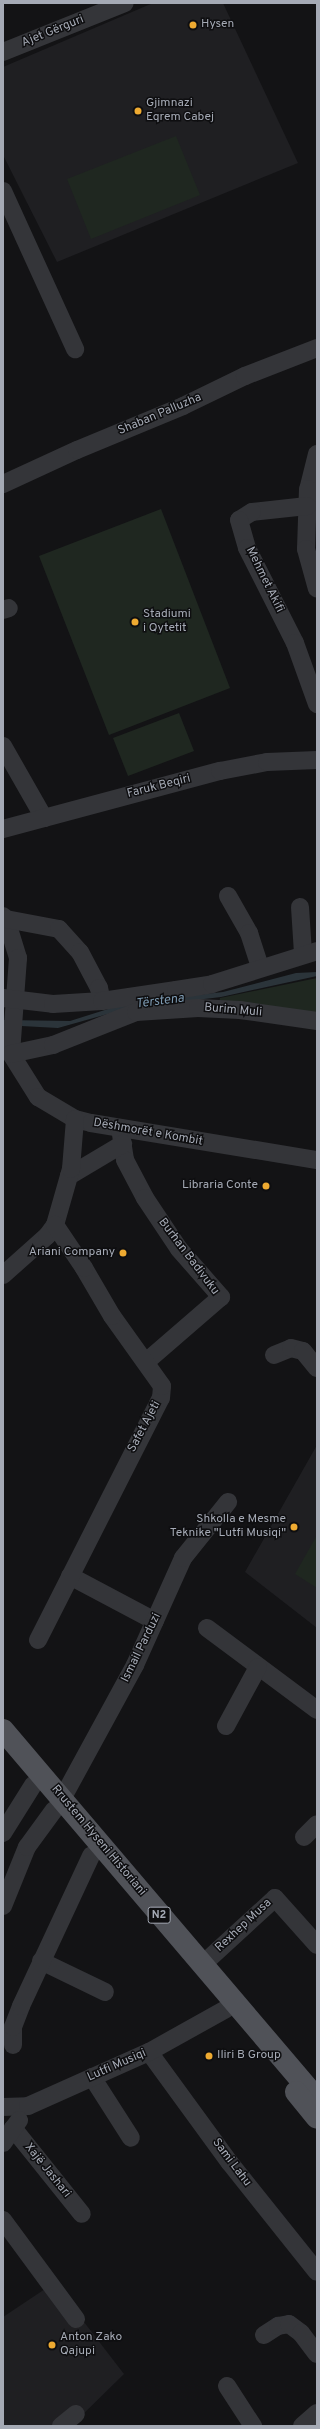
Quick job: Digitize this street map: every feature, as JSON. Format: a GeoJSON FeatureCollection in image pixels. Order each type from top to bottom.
{"type":"FeatureCollection","features":[{"type":"Feature","properties":{"kind":"main road","name":"Rrustem Hyseni Historiani"},"geometry":{"type":"LineString","coordinates":[[3,1730],[58,1804],[91,1856],[226,2009],[317,2118]]}},
{"type":"Feature","properties":{"kind":"main road","name":"Rrustem Hyseni Historiani"},"geometry":{"type":"LineString","coordinates":[[3,1749],[33,1785],[58,1804],[202,1965],[317,2099]]}},
{"type":"Feature","properties":{"kind":"street","name":"Ajet Gërguri"},"geometry":{"type":"LineString","coordinates":[[3,52],[125,3]]}},
{"type":"Feature","properties":{"kind":"street"},"geometry":{"type":"LineString","coordinates":[[3,191],[75,349]]}},
{"type":"Feature","properties":{"kind":"street","name":"Shaban Palluzha"},"geometry":{"type":"LineString","coordinates":[[3,484],[77,450],[183,406],[245,376],[317,348]]}},
{"type":"Feature","properties":{"kind":"street"},"geometry":{"type":"LineString","coordinates":[[317,454],[313,487],[307,506],[306,549],[317,588]]}},
{"type":"Feature","properties":{"kind":"street","name":"Mehmet Akifi"},"geometry":{"type":"LineString","coordinates":[[307,506],[252,512],[239,520],[247,548],[295,643],[317,704]]}},
{"type":"Feature","properties":{"kind":"street"},"geometry":{"type":"LineString","coordinates":[[3,746],[44,818]]}},
{"type":"Feature","properties":{"kind":"street","name":"Faruk Beqiri"},"geometry":{"type":"LineString","coordinates":[[3,829],[220,771],[267,762],[317,760]]}},
{"type":"Feature","properties":{"kind":"street"},"geometry":{"type":"LineString","coordinates":[[228,896],[249,933],[260,967]]}},
{"type":"Feature","properties":{"kind":"street"},"geometry":{"type":"LineString","coordinates":[[11,1000],[53,1004],[102,1001],[212,984],[260,967],[310,952],[300,907]]}},
{"type":"Feature","properties":{"kind":"street"},"geometry":{"type":"LineString","coordinates":[[5,917],[59,929],[80,952],[99,988],[102,1001]]}},
{"type":"Feature","properties":{"kind":"street"},"geometry":{"type":"LineString","coordinates":[[5,917],[18,958],[11,1000],[9,1051]]}},
{"type":"Feature","properties":{"kind":"street","name":"Burim Muli"},"geometry":{"type":"LineString","coordinates":[[9,1051],[53,1045],[136,1012],[198,1008],[240,1010],[317,1021]]}},
{"type":"Feature","properties":{"kind":"street","name":"Dëshmorët e Kombit"},"geometry":{"type":"LineString","coordinates":[[9,1051],[38,1096],[75,1119],[122,1136],[317,1160]]}},
{"type":"Feature","properties":{"kind":"street"},"geometry":{"type":"LineString","coordinates":[[3,1274],[47,1236],[55,1225],[69,1176],[75,1119]]}},
{"type":"Feature","properties":{"kind":"street"},"geometry":{"type":"LineString","coordinates":[[69,1176],[122,1136]]}},
{"type":"Feature","properties":{"kind":"street","name":"Burhan Badivuku"},"geometry":{"type":"LineString","coordinates":[[122,1136],[125,1160],[145,1198],[179,1249],[221,1297],[146,1362]]}},
{"type":"Feature","properties":{"kind":"street","name":"Safet Ajeti"},"geometry":{"type":"LineString","coordinates":[[38,1640],[161,1398],[162,1386],[112,1316],[84,1268],[55,1225]]}},
{"type":"Feature","properties":{"kind":"street"},"geometry":{"type":"LineString","coordinates":[[274,1355],[291,1348],[303,1351],[317,1368]]}},
{"type":"Feature","properties":{"kind":"street","name":"Ismail Parduzi"},"geometry":{"type":"LineString","coordinates":[[3,1906],[27,1847],[58,1804],[135,1665],[183,1558],[228,1502]]}},
{"type":"Feature","properties":{"kind":"street"},"geometry":{"type":"LineString","coordinates":[[70,1576],[155,1621]]}},
{"type":"Feature","properties":{"kind":"street"},"geometry":{"type":"LineString","coordinates":[[207,1628],[317,1710]]}},
{"type":"Feature","properties":{"kind":"street"},"geometry":{"type":"LineString","coordinates":[[226,1726],[258,1667]]}},
{"type":"Feature","properties":{"kind":"street","name":"Rrustem Hyseni Historiani"},"geometry":{"type":"LineString","coordinates":[[3,1833],[33,1785]]}},
{"type":"Feature","properties":{"kind":"street"},"geometry":{"type":"LineString","coordinates":[[304,1837],[317,1824]]}},
{"type":"Feature","properties":{"kind":"street"},"geometry":{"type":"LineString","coordinates":[[12,2045],[13,2027],[41,1961],[91,1856]]}},
{"type":"Feature","properties":{"kind":"street","name":"Rexhep Musa"},"geometry":{"type":"LineString","coordinates":[[202,1965],[275,1898],[317,1945]]}},
{"type":"Feature","properties":{"kind":"street"},"geometry":{"type":"LineString","coordinates":[[41,1961],[105,1992]]}},
{"type":"Feature","properties":{"kind":"street","name":"Lutfi Musiqi"},"geometry":{"type":"LineString","coordinates":[[3,2106],[28,2106],[149,2052],[226,2009]]}},
{"type":"Feature","properties":{"kind":"street","name":"Sami Lahu"},"geometry":{"type":"LineString","coordinates":[[149,2052],[230,2163],[317,2272]]}},
{"type":"Feature","properties":{"kind":"street"},"geometry":{"type":"LineString","coordinates":[[92,2078],[131,2138]]}},
{"type":"Feature","properties":{"kind":"street"},"geometry":{"type":"LineString","coordinates":[[3,2143],[28,2106]]}},
{"type":"Feature","properties":{"kind":"street","name":"Xajë Jashari"},"geometry":{"type":"LineString","coordinates":[[13,2128],[82,2214]]}},
{"type":"Feature","properties":{"kind":"street"},"geometry":{"type":"LineString","coordinates":[[3,2220],[76,2318]]}},
{"type":"Feature","properties":{"kind":"street"},"geometry":{"type":"LineString","coordinates":[[264,2335],[278,2326],[289,2324],[301,2333],[317,2354]]}},
{"type":"Feature","properties":{"kind":"street"},"geometry":{"type":"LineString","coordinates":[[227,2386],[253,2426]]}},
{"type":"Feature","properties":{"kind":"street"},"geometry":{"type":"LineString","coordinates":[[61,2426],[76,2414]]}},
{"type":"Feature","properties":{"kind":"shaded area","name":"Gjimnazi Eqrem Cabej"},"geometry":{"type":"Polygon","coordinates":[[[153,3],[223,3],[298,163],[57,262],[3,155],[3,67],[153,3]]]}},
{"type":"Feature","properties":{"kind":"shaded area"},"geometry":{"type":"Polygon","coordinates":[[[176,136],[200,195],[91,239],[67,179],[176,136]]]}},
{"type":"Feature","properties":{"kind":"shaded area","name":"Stadiumi i Qytetit"},"geometry":{"type":"Polygon","coordinates":[[[161,509],[230,688],[109,735],[39,556],[161,509]]]}},
{"type":"Feature","properties":{"kind":"shaded area"},"geometry":{"type":"Polygon","coordinates":[[[179,713],[194,751],[128,776],[113,738],[179,713]]]}},
{"type":"Feature","properties":{"kind":"shaded area"},"geometry":{"type":"Polygon","coordinates":[[[317,978],[317,1019],[218,1008],[220,998],[317,978]]]}},
{"type":"Feature","properties":{"kind":"shaded area","name":"Shkolla e Mesme Teknike \"Lutfi Musiqi\""},"geometry":{"type":"Polygon","coordinates":[[[317,1445],[317,1628],[245,1572],[317,1445]]]}},
{"type":"Feature","properties":{"kind":"shaded area"},"geometry":{"type":"Polygon","coordinates":[[[317,1535],[317,1588],[295,1574],[317,1535]]]}},
{"type":"Feature","properties":{"kind":"shaded area","name":"Anton Zako Qajupi"},"geometry":{"type":"Polygon","coordinates":[[[54,2283],[124,2374],[71,2426],[3,2426],[3,2317],[54,2283]]]}},
{"type":"Feature","properties":{"kind":"water","name":"Tërstena"},"geometry":{"type":"Polygon","coordinates":[[[317,972],[317,976],[221,997],[129,1008],[58,1028],[3,1025],[3,1020],[70,1021],[127,1003],[223,992],[296,973],[317,972]]]}},
{"type":"Feature","properties":{"kind":"place","name":"Hysen"},"geometry":{"type":"Point","coordinates":[193,25]}},
{"type":"Feature","properties":{"kind":"place","name":"Gjimnazi Eqrem Cabej"},"geometry":{"type":"Point","coordinates":[138,111]}},
{"type":"Feature","properties":{"kind":"place","name":"Stadiumi i Qytetit"},"geometry":{"type":"Point","coordinates":[135,622]}},
{"type":"Feature","properties":{"kind":"place","name":"Libraria Conte"},"geometry":{"type":"Point","coordinates":[266,1186]}},
{"type":"Feature","properties":{"kind":"place","name":"Ariani Company"},"geometry":{"type":"Point","coordinates":[123,1253]}},
{"type":"Feature","properties":{"kind":"place","name":"Shkolla e Mesme Teknike \"Lutfi Musiqi\""},"geometry":{"type":"Point","coordinates":[294,1527]}},
{"type":"Feature","properties":{"kind":"place","name":"Iliri B Group"},"geometry":{"type":"Point","coordinates":[209,2056]}},
{"type":"Feature","properties":{"kind":"place","name":"Anton Zako Qajupi"},"geometry":{"type":"Point","coordinates":[52,2345]}}]}
